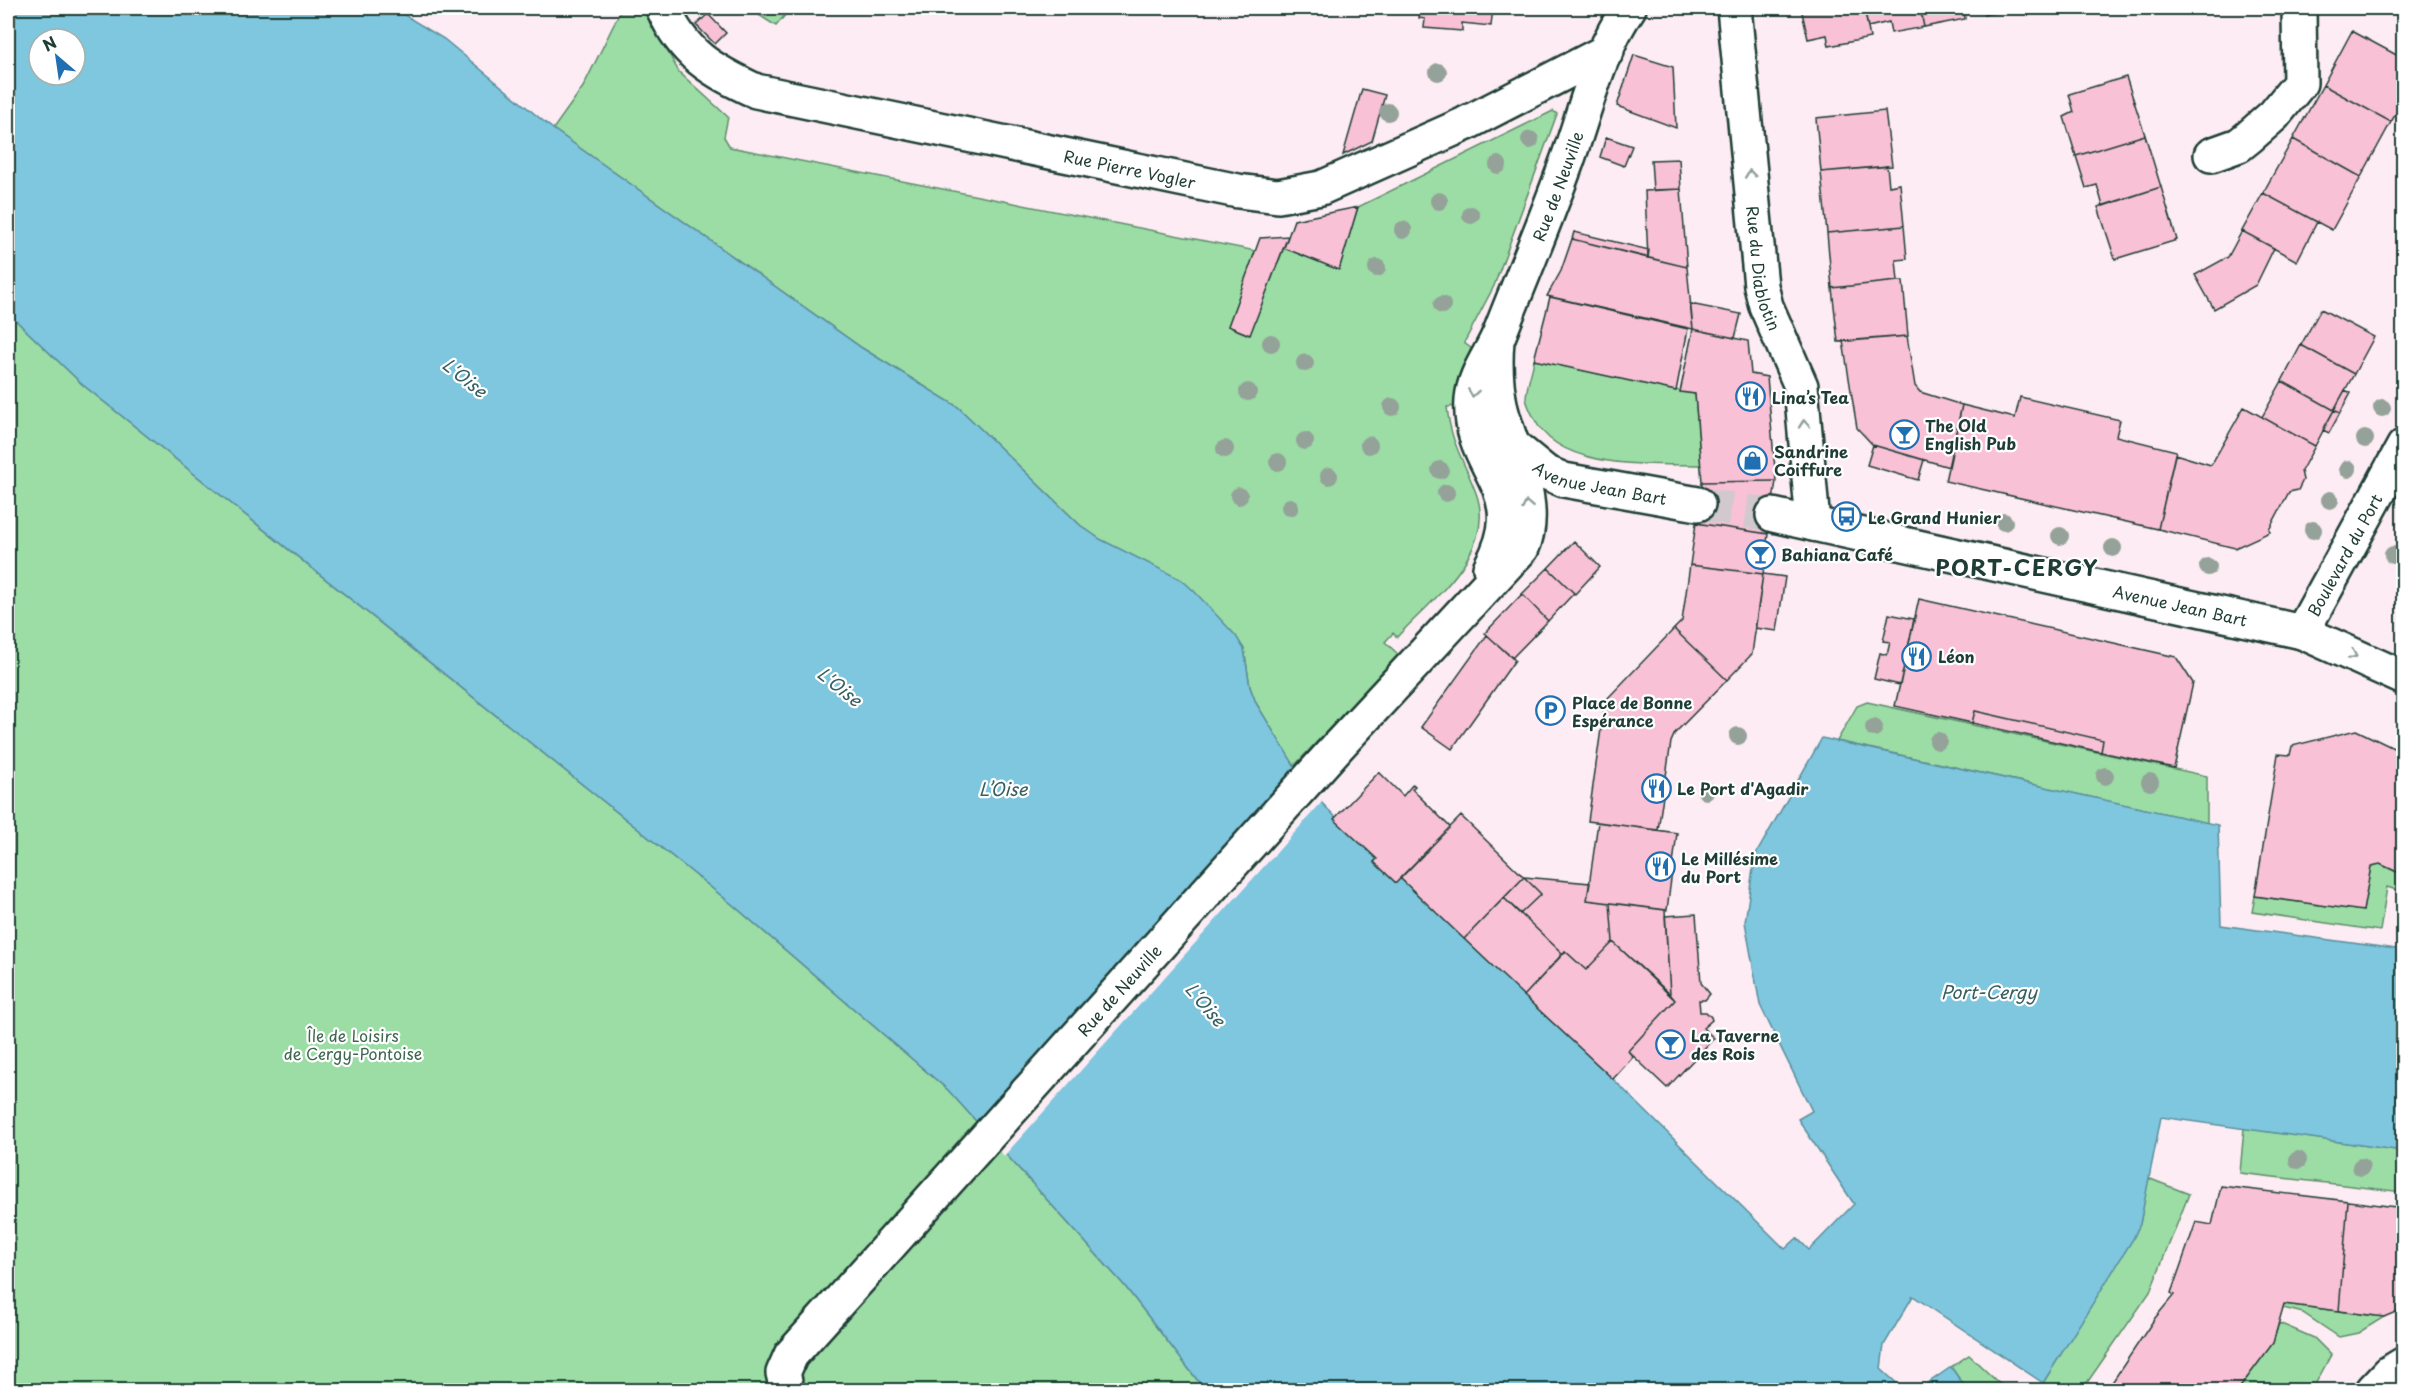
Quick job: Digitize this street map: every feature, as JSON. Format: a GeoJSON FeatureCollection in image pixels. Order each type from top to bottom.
{"type":"FeatureCollection","features":[{"type":"Feature","properties":{"kind":"street","name":"Rue Pierre Vogler"},"geometry":{"type":"LineString","coordinates":[[663,8],[692,54],[720,75],[756,91],[1238,191],[1278,196],[1322,188],[1465,124],[1618,24]]}},
{"type":"Feature","properties":{"kind":"street","name":"Rue du Diablotin"},"geometry":{"type":"LineString","coordinates":[[1734,8],[1761,286],[1766,306],[1801,386],[1813,524]]}},
{"type":"Feature","properties":{"kind":"street"},"geometry":{"type":"LineString","coordinates":[[2211,155],[2239,145],[2249,137],[2274,115],[2300,83],[2299,8]]}},
{"type":"Feature","properties":{"kind":"street","name":"Rue de Neuville"},"geometry":{"type":"LineString","coordinates":[[1473,598],[1501,549],[1506,525],[1506,511],[1499,486],[1472,425],[1474,386],[1497,340],[1618,24]]}},
{"type":"Feature","properties":{"kind":"street","name":"Rue de Neuville"},"geometry":{"type":"LineString","coordinates":[[786,1390],[783,1373],[791,1355],[1339,745],[1473,598],[1514,559],[1522,548],[1528,533],[1527,502],[1496,379],[1497,340]]}},
{"type":"Feature","properties":{"kind":"street","name":"Avenue Jean Bart"},"geometry":{"type":"LineString","coordinates":[[1512,446],[1545,472],[1564,480],[1698,504]]}},
{"type":"Feature","properties":{"kind":"street","name":"Boulevard du Port"},"geometry":{"type":"LineString","coordinates":[[2302,632],[2403,446]]}},
{"type":"Feature","properties":{"kind":"street","name":"Avenue Jean Bart"},"geometry":{"type":"LineString","coordinates":[[1773,514],[1926,551],[1960,554],[2302,632],[2403,678]]}},
{"type":"Feature","properties":{"kind":"street"},"geometry":{"type":"LineString","coordinates":[[2373,1390],[2403,1364]]}},
{"type":"Feature","properties":{"kind":"green space"},"geometry":{"type":"Polygon","coordinates":[[[622,8],[639,8],[651,21],[679,72],[728,117],[724,137],[730,147],[1256,251],[1228,326],[1249,335],[1284,248],[1339,269],[1358,207],[1553,111],[1557,114],[1494,286],[1464,343],[1471,348],[1461,380],[1459,406],[1447,407],[1455,442],[1476,493],[1480,514],[1478,535],[1458,573],[1397,637],[1393,633],[1385,642],[1399,655],[1294,766],[1256,703],[1250,687],[1244,649],[1080,525],[958,407],[862,348],[553,129],[583,87],[622,8]]]}},
{"type":"Feature","properties":{"kind":"green space"},"geometry":{"type":"Polygon","coordinates":[[[748,8],[791,8],[776,26],[748,8]]]}},
{"type":"Feature","properties":{"kind":"green space","name":"Île de Loisirs de Cergy-Pontoise"},"geometry":{"type":"Polygon","coordinates":[[[8,313],[83,385],[733,905],[948,1090],[1124,1285],[1205,1390],[8,1390],[8,313]]]}},
{"type":"Feature","properties":{"kind":"green space"},"geometry":{"type":"Polygon","coordinates":[[[1534,360],[1695,394],[1701,465],[1633,464],[1608,461],[1563,448],[1546,435],[1534,418],[1526,399],[1534,360]]]}},
{"type":"Feature","properties":{"kind":"green space"},"geometry":{"type":"Polygon","coordinates":[[[1867,702],[2207,776],[2207,823],[1837,741],[1857,706],[1867,702]]]}},
{"type":"Feature","properties":{"kind":"green space"},"geometry":{"type":"Polygon","coordinates":[[[2380,864],[2403,875],[2403,892],[2387,887],[2380,931],[2252,912],[2255,896],[2363,911],[2371,866],[2380,864]]]}},
{"type":"Feature","properties":{"kind":"green space"},"geometry":{"type":"Polygon","coordinates":[[[2244,1128],[2403,1151],[2403,1192],[2240,1173],[2244,1128]]]}},
{"type":"Feature","properties":{"kind":"green space"},"geometry":{"type":"Polygon","coordinates":[[[2148,1178],[2189,1194],[2150,1292],[2082,1390],[2055,1390],[2043,1383],[2140,1224],[2148,1178]]]}},
{"type":"Feature","properties":{"kind":"green space"},"geometry":{"type":"Polygon","coordinates":[[[2284,1304],[2384,1317],[2358,1333],[2339,1337],[2303,1313],[2283,1308],[2284,1304]]]}},
{"type":"Feature","properties":{"kind":"green space"},"geometry":{"type":"Polygon","coordinates":[[[2279,1323],[2314,1338],[2331,1355],[2312,1390],[2238,1390],[2273,1343],[2279,1323]]]}},
{"type":"Feature","properties":{"kind":"green space"},"geometry":{"type":"Polygon","coordinates":[[[1969,1355],[2006,1390],[1967,1390],[1951,1367],[1969,1355]]]}},
{"type":"Feature","properties":{"kind":"water","name":"L’Oise"},"geometry":{"type":"Polygon","coordinates":[[[8,8],[393,8],[444,39],[553,129],[862,348],[958,407],[1080,525],[1100,539],[1182,580],[1236,636],[1244,649],[1250,687],[1256,703],[1310,791],[1377,859],[1374,862],[1396,883],[1400,878],[1613,1079],[1785,1249],[1797,1238],[1809,1250],[1854,1204],[1798,1119],[1812,1111],[1760,1005],[1745,922],[1755,856],[1822,738],[2218,825],[2221,925],[2403,950],[2403,1151],[2161,1117],[2140,1224],[2133,1239],[2043,1383],[1913,1296],[1884,1345],[1881,1369],[1901,1387],[1922,1387],[1951,1367],[1967,1390],[1205,1390],[1124,1285],[948,1090],[733,905],[83,385],[8,313],[8,8]]]}},
{"type":"Feature","properties":{"kind":"pier"},"geometry":{"type":"Polygon","coordinates":[[[1297,765],[1322,802],[1004,1156],[975,1124],[1297,765]]]}},
{"type":"Feature","properties":{"kind":"building"},"geometry":{"type":"Polygon","coordinates":[[[1420,8],[1493,8],[1491,26],[1462,23],[1462,31],[1424,28],[1425,19],[1419,18],[1420,8]]]}},
{"type":"Feature","properties":{"kind":"building"},"geometry":{"type":"Polygon","coordinates":[[[1801,8],[1864,8],[1870,38],[1829,46],[1827,35],[1808,39],[1801,8]]]}},
{"type":"Feature","properties":{"kind":"building"},"geometry":{"type":"Polygon","coordinates":[[[1864,8],[1920,8],[1924,27],[1891,33],[1889,22],[1868,27],[1864,8]]]}},
{"type":"Feature","properties":{"kind":"building"},"geometry":{"type":"Polygon","coordinates":[[[1920,8],[1964,8],[1965,19],[1924,27],[1920,8]]]}},
{"type":"Feature","properties":{"kind":"building"},"geometry":{"type":"Polygon","coordinates":[[[1982,8],[2021,8],[1984,15],[1982,8]]]}},
{"type":"Feature","properties":{"kind":"building"},"geometry":{"type":"Polygon","coordinates":[[[708,14],[726,33],[715,44],[696,25],[708,14]]]}},
{"type":"Feature","properties":{"kind":"building"},"geometry":{"type":"Polygon","coordinates":[[[2352,31],[2404,59],[2404,100],[2391,122],[2323,85],[2352,31]]]}},
{"type":"Feature","properties":{"kind":"building"},"geometry":{"type":"Polygon","coordinates":[[[1634,55],[1673,67],[1676,128],[1617,106],[1634,55]]]}},
{"type":"Feature","properties":{"kind":"building"},"geometry":{"type":"Polygon","coordinates":[[[2126,77],[2145,135],[2076,156],[2064,117],[2074,112],[2069,94],[2126,77]]]}},
{"type":"Feature","properties":{"kind":"building"},"geometry":{"type":"Polygon","coordinates":[[[2323,85],[2391,122],[2361,177],[2293,139],[2323,85]]]}},
{"type":"Feature","properties":{"kind":"building"},"geometry":{"type":"Polygon","coordinates":[[[1362,89],[1385,95],[1372,141],[1343,155],[1362,89]]]}},
{"type":"Feature","properties":{"kind":"building"},"geometry":{"type":"Polygon","coordinates":[[[1885,111],[1892,166],[1821,172],[1816,118],[1885,111]]]}},
{"type":"Feature","properties":{"kind":"building"},"geometry":{"type":"Polygon","coordinates":[[[2145,135],[2161,187],[2103,206],[2097,185],[2086,188],[2076,156],[2145,135]]]}},
{"type":"Feature","properties":{"kind":"building"},"geometry":{"type":"Polygon","coordinates":[[[1606,137],[1632,146],[1624,166],[1600,157],[1606,137]]]}},
{"type":"Feature","properties":{"kind":"building"},"geometry":{"type":"Polygon","coordinates":[[[2293,139],[2361,177],[2332,230],[2263,193],[2293,139]]]}},
{"type":"Feature","properties":{"kind":"building"},"geometry":{"type":"Polygon","coordinates":[[[1679,159],[1681,189],[1653,190],[1651,160],[1679,159]]]}},
{"type":"Feature","properties":{"kind":"building"},"geometry":{"type":"Polygon","coordinates":[[[1887,166],[1889,186],[1900,184],[1904,226],[1827,233],[1821,172],[1887,166]]]}},
{"type":"Feature","properties":{"kind":"building"},"geometry":{"type":"Polygon","coordinates":[[[2161,187],[2177,240],[2115,259],[2098,207],[2161,187]]]}},
{"type":"Feature","properties":{"kind":"building"},"geometry":{"type":"Polygon","coordinates":[[[1681,189],[1687,267],[1648,258],[1645,191],[1681,189]]]}},
{"type":"Feature","properties":{"kind":"building"},"geometry":{"type":"Polygon","coordinates":[[[2263,193],[2317,222],[2297,261],[2242,231],[2263,193]]]}},
{"type":"Feature","properties":{"kind":"building"},"geometry":{"type":"Polygon","coordinates":[[[1358,207],[1339,270],[1284,248],[1294,220],[1358,207]]]}},
{"type":"Feature","properties":{"kind":"building"},"geometry":{"type":"Polygon","coordinates":[[[1904,226],[1907,259],[1896,260],[1898,281],[1832,288],[1827,233],[1904,226]]]}},
{"type":"Feature","properties":{"kind":"building"},"geometry":{"type":"Polygon","coordinates":[[[2242,231],[2274,248],[2256,285],[2214,309],[2195,275],[2228,257],[2242,231]]]}},
{"type":"Feature","properties":{"kind":"building"},"geometry":{"type":"Polygon","coordinates":[[[1574,232],[1649,250],[1648,258],[1572,239],[1574,232]]]}},
{"type":"Feature","properties":{"kind":"building"},"geometry":{"type":"Polygon","coordinates":[[[1288,236],[1250,335],[1228,326],[1260,238],[1288,236]]]}},
{"type":"Feature","properties":{"kind":"building"},"geometry":{"type":"Polygon","coordinates":[[[1572,239],[1687,267],[1693,329],[1547,296],[1561,271],[1572,239]]]}},
{"type":"Feature","properties":{"kind":"building"},"geometry":{"type":"Polygon","coordinates":[[[1903,281],[1908,336],[1838,342],[1832,288],[1903,281]]]}},
{"type":"Feature","properties":{"kind":"building"},"geometry":{"type":"Polygon","coordinates":[[[1550,297],[1688,329],[1676,391],[1534,360],[1550,297]]]}},
{"type":"Feature","properties":{"kind":"building"},"geometry":{"type":"Polygon","coordinates":[[[1690,304],[1741,314],[1735,338],[1693,329],[1690,304]]]}},
{"type":"Feature","properties":{"kind":"building"},"geometry":{"type":"Polygon","coordinates":[[[2321,309],[2374,337],[2354,374],[2301,345],[2321,309]]]}},
{"type":"Feature","properties":{"kind":"building"},"geometry":{"type":"Polygon","coordinates":[[[1693,329],[1748,341],[1751,374],[1767,377],[1776,481],[1702,482],[1695,394],[1680,392],[1693,329]]]}},
{"type":"Feature","properties":{"kind":"building"},"geometry":{"type":"Polygon","coordinates":[[[1907,336],[1915,386],[1920,392],[1962,405],[1949,467],[1873,445],[1857,428],[1843,341],[1907,336]]]}},
{"type":"Feature","properties":{"kind":"building"},"geometry":{"type":"Polygon","coordinates":[[[2301,345],[2354,374],[2334,410],[2282,381],[2301,345]]]}},
{"type":"Feature","properties":{"kind":"building"},"geometry":{"type":"Polygon","coordinates":[[[2282,381],[2334,410],[2315,446],[2262,417],[2282,381]]]}},
{"type":"Feature","properties":{"kind":"building"},"geometry":{"type":"Polygon","coordinates":[[[2345,390],[2351,393],[2340,413],[2334,410],[2345,390]]]}},
{"type":"Feature","properties":{"kind":"building"},"geometry":{"type":"Polygon","coordinates":[[[2020,397],[2120,420],[2116,436],[2176,451],[2158,529],[1945,481],[1962,405],[2015,418],[2020,397]]]}},
{"type":"Feature","properties":{"kind":"building"},"geometry":{"type":"Polygon","coordinates":[[[2244,407],[2315,446],[2301,471],[2303,480],[2298,490],[2289,492],[2270,532],[2235,548],[2158,529],[2175,454],[2211,465],[2244,407]]]}},
{"type":"Feature","properties":{"kind":"building"},"geometry":{"type":"Polygon","coordinates":[[[2334,410],[2340,413],[2329,433],[2323,430],[2334,410]]]}},
{"type":"Feature","properties":{"kind":"building"},"geometry":{"type":"Polygon","coordinates":[[[1873,445],[1924,460],[1918,480],[1867,465],[1873,445]]]}},
{"type":"Feature","properties":{"kind":"building"},"geometry":{"type":"Polygon","coordinates":[[[1776,481],[1768,534],[1696,523],[1702,482],[1776,481]]]}},
{"type":"Feature","properties":{"kind":"building"},"geometry":{"type":"Polygon","coordinates":[[[1696,523],[1768,534],[1763,574],[1690,565],[1696,523]]]}},
{"type":"Feature","properties":{"kind":"building"},"geometry":{"type":"Polygon","coordinates":[[[1574,541],[1600,567],[1575,594],[1548,568],[1574,541]]]}},
{"type":"Feature","properties":{"kind":"building"},"geometry":{"type":"Polygon","coordinates":[[[1690,565],[1763,574],[1752,654],[1727,680],[1674,629],[1682,621],[1690,565]]]}},
{"type":"Feature","properties":{"kind":"building"},"geometry":{"type":"Polygon","coordinates":[[[1548,568],[1574,593],[1548,621],[1522,594],[1548,568]]]}},
{"type":"Feature","properties":{"kind":"building"},"geometry":{"type":"Polygon","coordinates":[[[1763,574],[1785,577],[1777,631],[1755,628],[1763,574]]]}},
{"type":"Feature","properties":{"kind":"building"},"geometry":{"type":"Polygon","coordinates":[[[1522,594],[1548,621],[1512,658],[1485,633],[1522,594]]]}},
{"type":"Feature","properties":{"kind":"building"},"geometry":{"type":"Polygon","coordinates":[[[1919,599],[2176,657],[2193,683],[2174,768],[2101,752],[2103,740],[1975,711],[1972,723],[1895,706],[1919,599]]]}},
{"type":"Feature","properties":{"kind":"building"},"geometry":{"type":"Polygon","coordinates":[[[1889,614],[1914,619],[1900,685],[1874,679],[1880,653],[1887,655],[1890,642],[1883,641],[1889,614]]]}},
{"type":"Feature","properties":{"kind":"building"},"geometry":{"type":"Polygon","coordinates":[[[1674,629],[1727,680],[1675,733],[1671,742],[1658,830],[1588,821],[1605,701],[1674,629]]]}},
{"type":"Feature","properties":{"kind":"building"},"geometry":{"type":"Polygon","coordinates":[[[1487,635],[1515,660],[1452,749],[1421,727],[1487,635]]]}},
{"type":"Feature","properties":{"kind":"building"},"geometry":{"type":"Polygon","coordinates":[[[1975,711],[2103,740],[2101,752],[1972,723],[1975,711]]]}},
{"type":"Feature","properties":{"kind":"building"},"geometry":{"type":"Polygon","coordinates":[[[2356,730],[2404,753],[2404,875],[2380,864],[2371,866],[2363,911],[2255,896],[2278,754],[2290,755],[2292,746],[2356,730]]]}},
{"type":"Feature","properties":{"kind":"building"},"geometry":{"type":"Polygon","coordinates":[[[1379,772],[1403,796],[1413,784],[1415,786],[1412,789],[1450,827],[1396,883],[1374,862],[1377,859],[1334,819],[1379,772]]]}},
{"type":"Feature","properties":{"kind":"building"},"geometry":{"type":"Polygon","coordinates":[[[1461,816],[1524,877],[1464,939],[1400,878],[1461,816]]]}},
{"type":"Feature","properties":{"kind":"building"},"geometry":{"type":"Polygon","coordinates":[[[1598,822],[1677,833],[1667,910],[1587,900],[1598,822]]]}},
{"type":"Feature","properties":{"kind":"building"},"geometry":{"type":"Polygon","coordinates":[[[1524,877],[1541,894],[1520,914],[1504,898],[1524,877]]]}},
{"type":"Feature","properties":{"kind":"building"},"geometry":{"type":"Polygon","coordinates":[[[1524,877],[1590,883],[1587,900],[1610,903],[1613,942],[1586,970],[1565,951],[1563,954],[1504,898],[1524,877]]]}},
{"type":"Feature","properties":{"kind":"building"},"geometry":{"type":"Polygon","coordinates":[[[1504,898],[1563,954],[1524,996],[1464,939],[1504,898]]]}},
{"type":"Feature","properties":{"kind":"building"},"geometry":{"type":"Polygon","coordinates":[[[1610,903],[1665,910],[1670,994],[1613,942],[1610,903]]]}},
{"type":"Feature","properties":{"kind":"building"},"geometry":{"type":"Polygon","coordinates":[[[1696,914],[1701,983],[1710,994],[1705,1000],[1699,1000],[1700,1012],[1706,1012],[1711,1017],[1712,1020],[1703,1028],[1714,1038],[1667,1088],[1628,1051],[1675,1000],[1670,994],[1665,916],[1696,914]]]}},
{"type":"Feature","properties":{"kind":"building"},"geometry":{"type":"Polygon","coordinates":[[[1613,942],[1675,1000],[1628,1051],[1633,1057],[1613,1079],[1524,996],[1565,951],[1586,970],[1613,942]]]}},
{"type":"Feature","properties":{"kind":"building"},"geometry":{"type":"Polygon","coordinates":[[[2221,1186],[2348,1201],[2339,1311],[2284,1304],[2273,1343],[2238,1390],[2107,1390],[2155,1318],[2174,1295],[2171,1293],[2196,1222],[2212,1225],[2221,1186]]]}},
{"type":"Feature","properties":{"kind":"building"},"geometry":{"type":"Polygon","coordinates":[[[2348,1201],[2404,1208],[2404,1326],[2398,1311],[2384,1317],[2339,1311],[2348,1201]]]}},
{"type":"Feature","properties":{"kind":"tunnel"},"geometry":{"type":"LineString","coordinates":[[1698,504],[1773,515]]}},
{"type":"Feature","properties":{"kind":"place","name":"Lina’s Tea"},"geometry":{"type":"Point","coordinates":[1751,397]}},
{"type":"Feature","properties":{"kind":"place","name":"The Old English Pub"},"geometry":{"type":"Point","coordinates":[1904,434]}},
{"type":"Feature","properties":{"kind":"place","name":"Sandrine Coiffure"},"geometry":{"type":"Point","coordinates":[1753,460]}},
{"type":"Feature","properties":{"kind":"place","name":"Le Grand Hunier"},"geometry":{"type":"Point","coordinates":[1847,517]}},
{"type":"Feature","properties":{"kind":"place","name":"Bahiana Café"},"geometry":{"type":"Point","coordinates":[1760,554]}},
{"type":"Feature","properties":{"kind":"place","name":"Léon"},"geometry":{"type":"Point","coordinates":[1917,656]}},
{"type":"Feature","properties":{"kind":"place","name":"Place de Bonne Espérance"},"geometry":{"type":"Point","coordinates":[1551,711]}},
{"type":"Feature","properties":{"kind":"place","name":"Le Port d'Agadir"},"geometry":{"type":"Point","coordinates":[1656,788]}},
{"type":"Feature","properties":{"kind":"place","name":"Le Millésime du Port"},"geometry":{"type":"Point","coordinates":[1660,867]}},
{"type":"Feature","properties":{"kind":"place","name":"La Taverne des Rois"},"geometry":{"type":"Point","coordinates":[1670,1044]}},
{"type":"Feature","properties":{"kind":"district","name":"PORT-CERGY"},"geometry":{"type":"Point","coordinates":[2017,566]}},
{"type":"Feature","properties":{"kind":"water label","name":"L'Oise"},"geometry":{"type":"Point","coordinates":[465,377]}},
{"type":"Feature","properties":{"kind":"water label","name":"L'Oise"},"geometry":{"type":"Point","coordinates":[840,686]}},
{"type":"Feature","properties":{"kind":"water label","name":"Port-Cergy"},"geometry":{"type":"Point","coordinates":[1989,991]}},
{"type":"Feature","properties":{"kind":"water label","name":"L'Oise"},"geometry":{"type":"Point","coordinates":[1206,1004]}}]}
